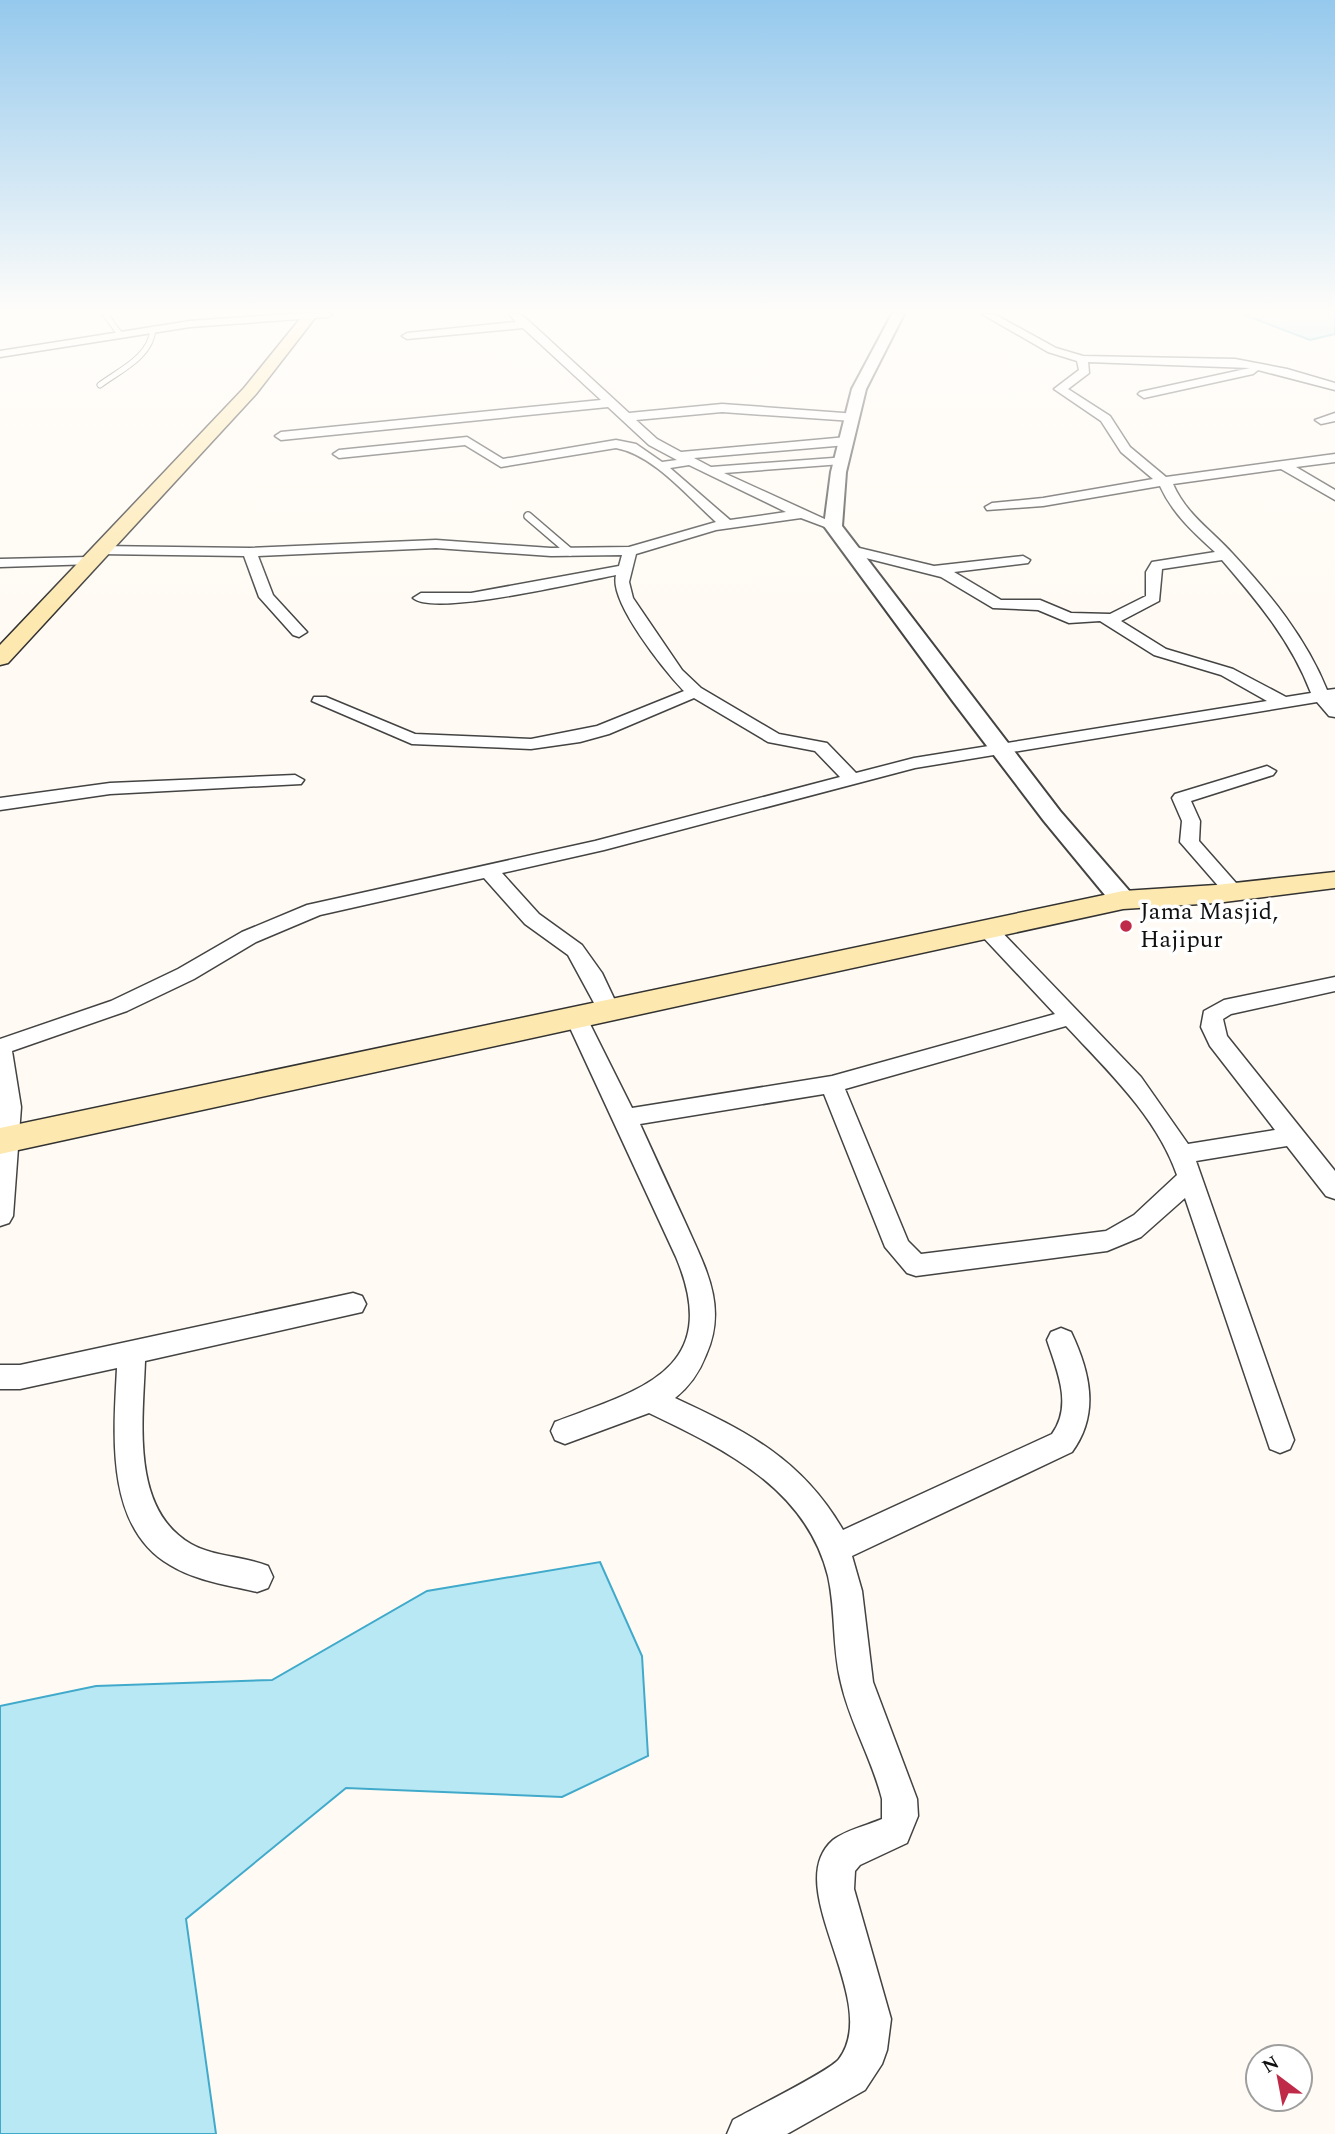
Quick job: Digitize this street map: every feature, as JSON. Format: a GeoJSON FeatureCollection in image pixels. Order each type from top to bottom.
{"type":"FeatureCollection","features":[{"type":"Feature","properties":{"kind":"main road"},"geometry":{"type":"LineString","coordinates":[[0,658],[8,640],[94,555],[229,414]]}},
{"type":"Feature","properties":{"kind":"main road"},"geometry":{"type":"LineString","coordinates":[[3,1140],[1123,900],[1234,892],[1335,880]]}},
{"type":"Feature","properties":{"kind":"street"},"geometry":{"type":"LineString","coordinates":[[281,436],[505,414]]}},
{"type":"Feature","properties":{"kind":"street"},"geometry":{"type":"LineString","coordinates":[[622,414],[653,442],[675,456],[833,526]]}},
{"type":"Feature","properties":{"kind":"street"},"geometry":{"type":"LineString","coordinates":[[625,417],[662,414]]}},
{"type":"Feature","properties":{"kind":"street"},"geometry":{"type":"LineString","coordinates":[[803,414],[853,417]]}},
{"type":"Feature","properties":{"kind":"street"},"geometry":{"type":"LineString","coordinates":[[854,414],[831,503],[833,526],[919,645],[1052,816],[1123,900]]}},
{"type":"Feature","properties":{"kind":"street"},"geometry":{"type":"LineString","coordinates":[[1098,414],[1106,419],[1125,449],[1166,484],[1172,498],[1196,528],[1226,555],[1286,627],[1328,694],[1335,712]]}},
{"type":"Feature","properties":{"kind":"street"},"geometry":{"type":"LineString","coordinates":[[1321,420],[1335,417]]}},
{"type":"Feature","properties":{"kind":"street"},"geometry":{"type":"LineString","coordinates":[[339,454],[467,441],[501,463],[615,444],[632,447],[660,466],[727,524]]}},
{"type":"Feature","properties":{"kind":"street"},"geometry":{"type":"LineString","coordinates":[[675,456],[776,444],[847,441]]}},
{"type":"Feature","properties":{"kind":"street"},"geometry":{"type":"LineString","coordinates":[[992,507],[1335,458]]}},
{"type":"Feature","properties":{"kind":"street"},"geometry":{"type":"LineString","coordinates":[[706,471],[842,460]]}},
{"type":"Feature","properties":{"kind":"street"},"geometry":{"type":"LineString","coordinates":[[660,466],[687,462]]}},
{"type":"Feature","properties":{"kind":"street"},"geometry":{"type":"LineString","coordinates":[[1285,466],[1335,496]]}},
{"type":"Feature","properties":{"kind":"street"},"geometry":{"type":"LineString","coordinates":[[0,563],[94,555],[436,544],[570,552],[630,551],[727,524],[802,514]]}},
{"type":"Feature","properties":{"kind":"street"},"geometry":{"type":"LineString","coordinates":[[851,550],[934,570],[957,579],[998,605],[1040,605],[1069,618],[1094,615],[1110,620],[1148,646],[1227,672],[1282,702]]}},
{"type":"Feature","properties":{"kind":"street"},"geometry":{"type":"LineString","coordinates":[[630,551],[622,590],[625,598],[676,673],[695,692],[774,738],[821,747],[853,780]]}},
{"type":"Feature","properties":{"kind":"street"},"geometry":{"type":"LineString","coordinates":[[250,552],[257,585],[299,632]]}},
{"type":"Feature","properties":{"kind":"street"},"geometry":{"type":"LineString","coordinates":[[1110,620],[1154,598],[1153,572],[1157,565],[1226,555]]}},
{"type":"Feature","properties":{"kind":"street"},"geometry":{"type":"LineString","coordinates":[[934,570],[1023,560]]}},
{"type":"Feature","properties":{"kind":"street"},"geometry":{"type":"LineString","coordinates":[[421,598],[471,598],[625,569]]}},
{"type":"Feature","properties":{"kind":"street"},"geometry":{"type":"LineString","coordinates":[[320,701],[412,739],[531,744],[580,737],[603,730],[695,692]]}},
{"type":"Feature","properties":{"kind":"street"},"geometry":{"type":"LineString","coordinates":[[0,1216],[8,1080],[0,1048],[119,1006],[186,974],[277,923],[314,911],[489,871],[914,763],[1146,727],[1328,694]]}},
{"type":"Feature","properties":{"kind":"street"},"geometry":{"type":"LineString","coordinates":[[1234,892],[1190,842],[1188,834],[1191,821],[1181,798],[1267,771]]}},
{"type":"Feature","properties":{"kind":"street"},"geometry":{"type":"LineString","coordinates":[[0,804],[63,793],[121,788],[295,780]]}},
{"type":"Feature","properties":{"kind":"street"},"geometry":{"type":"LineString","coordinates":[[489,871],[532,919],[575,950],[591,972],[608,1009]]}},
{"type":"Feature","properties":{"kind":"street"},"geometry":{"type":"LineString","coordinates":[[988,930],[1133,1083],[1187,1165],[1280,1440]]}},
{"type":"Feature","properties":{"kind":"street"},"geometry":{"type":"LineString","coordinates":[[1335,984],[1244,1002],[1224,1008],[1212,1016],[1212,1027],[1218,1040],[1335,1189]]}},
{"type":"Feature","properties":{"kind":"street"},"geometry":{"type":"LineString","coordinates":[[565,1431],[648,1399],[680,1376],[689,1361],[702,1323],[702,1297],[625,1118],[576,1017]]}},
{"type":"Feature","properties":{"kind":"street"},"geometry":{"type":"LineString","coordinates":[[625,1118],[832,1084],[1071,1017]]}},
{"type":"Feature","properties":{"kind":"street"},"geometry":{"type":"LineString","coordinates":[[832,1084],[898,1247],[916,1265],[1107,1241],[1127,1236],[1141,1226],[1187,1165],[1291,1136]]}},
{"type":"Feature","properties":{"kind":"street"},"geometry":{"type":"LineString","coordinates":[[0,1377],[20,1377],[353,1304]]}},
{"type":"Feature","properties":{"kind":"street"},"geometry":{"type":"LineString","coordinates":[[837,1548],[1062,1443],[1074,1430],[1079,1416],[1077,1396],[1061,1340]]}},
{"type":"Feature","properties":{"kind":"street"},"geometry":{"type":"LineString","coordinates":[[132,1352],[130,1477],[155,1532],[172,1549],[193,1559],[257,1577]]}},
{"type":"Feature","properties":{"kind":"street"},"geometry":{"type":"LineString","coordinates":[[648,1399],[744,1446],[770,1462],[794,1483],[837,1548],[844,1580],[856,1681],[897,1791],[902,1813],[895,1831],[847,1852],[837,1864],[836,1889],[872,2019],[868,2050],[851,2076],[747,2134]]}},
{"type":"Feature","properties":{"kind":"lane"},"geometry":{"type":"LineString","coordinates":[[528,516],[570,552]]}},
{"type":"Feature","properties":{"kind":"water"},"geometry":{"type":"Polygon","coordinates":[[[600,1562],[642,1656],[648,1756],[562,1797],[346,1788],[186,1919],[216,2134],[0,2134],[0,1706],[96,1686],[272,1680],[427,1591],[600,1562]]]}},
{"type":"Feature","properties":{"kind":"place","name":"Jama Masjid, Hajipur"},"geometry":{"type":"Point","coordinates":[1126,926]}}]}
